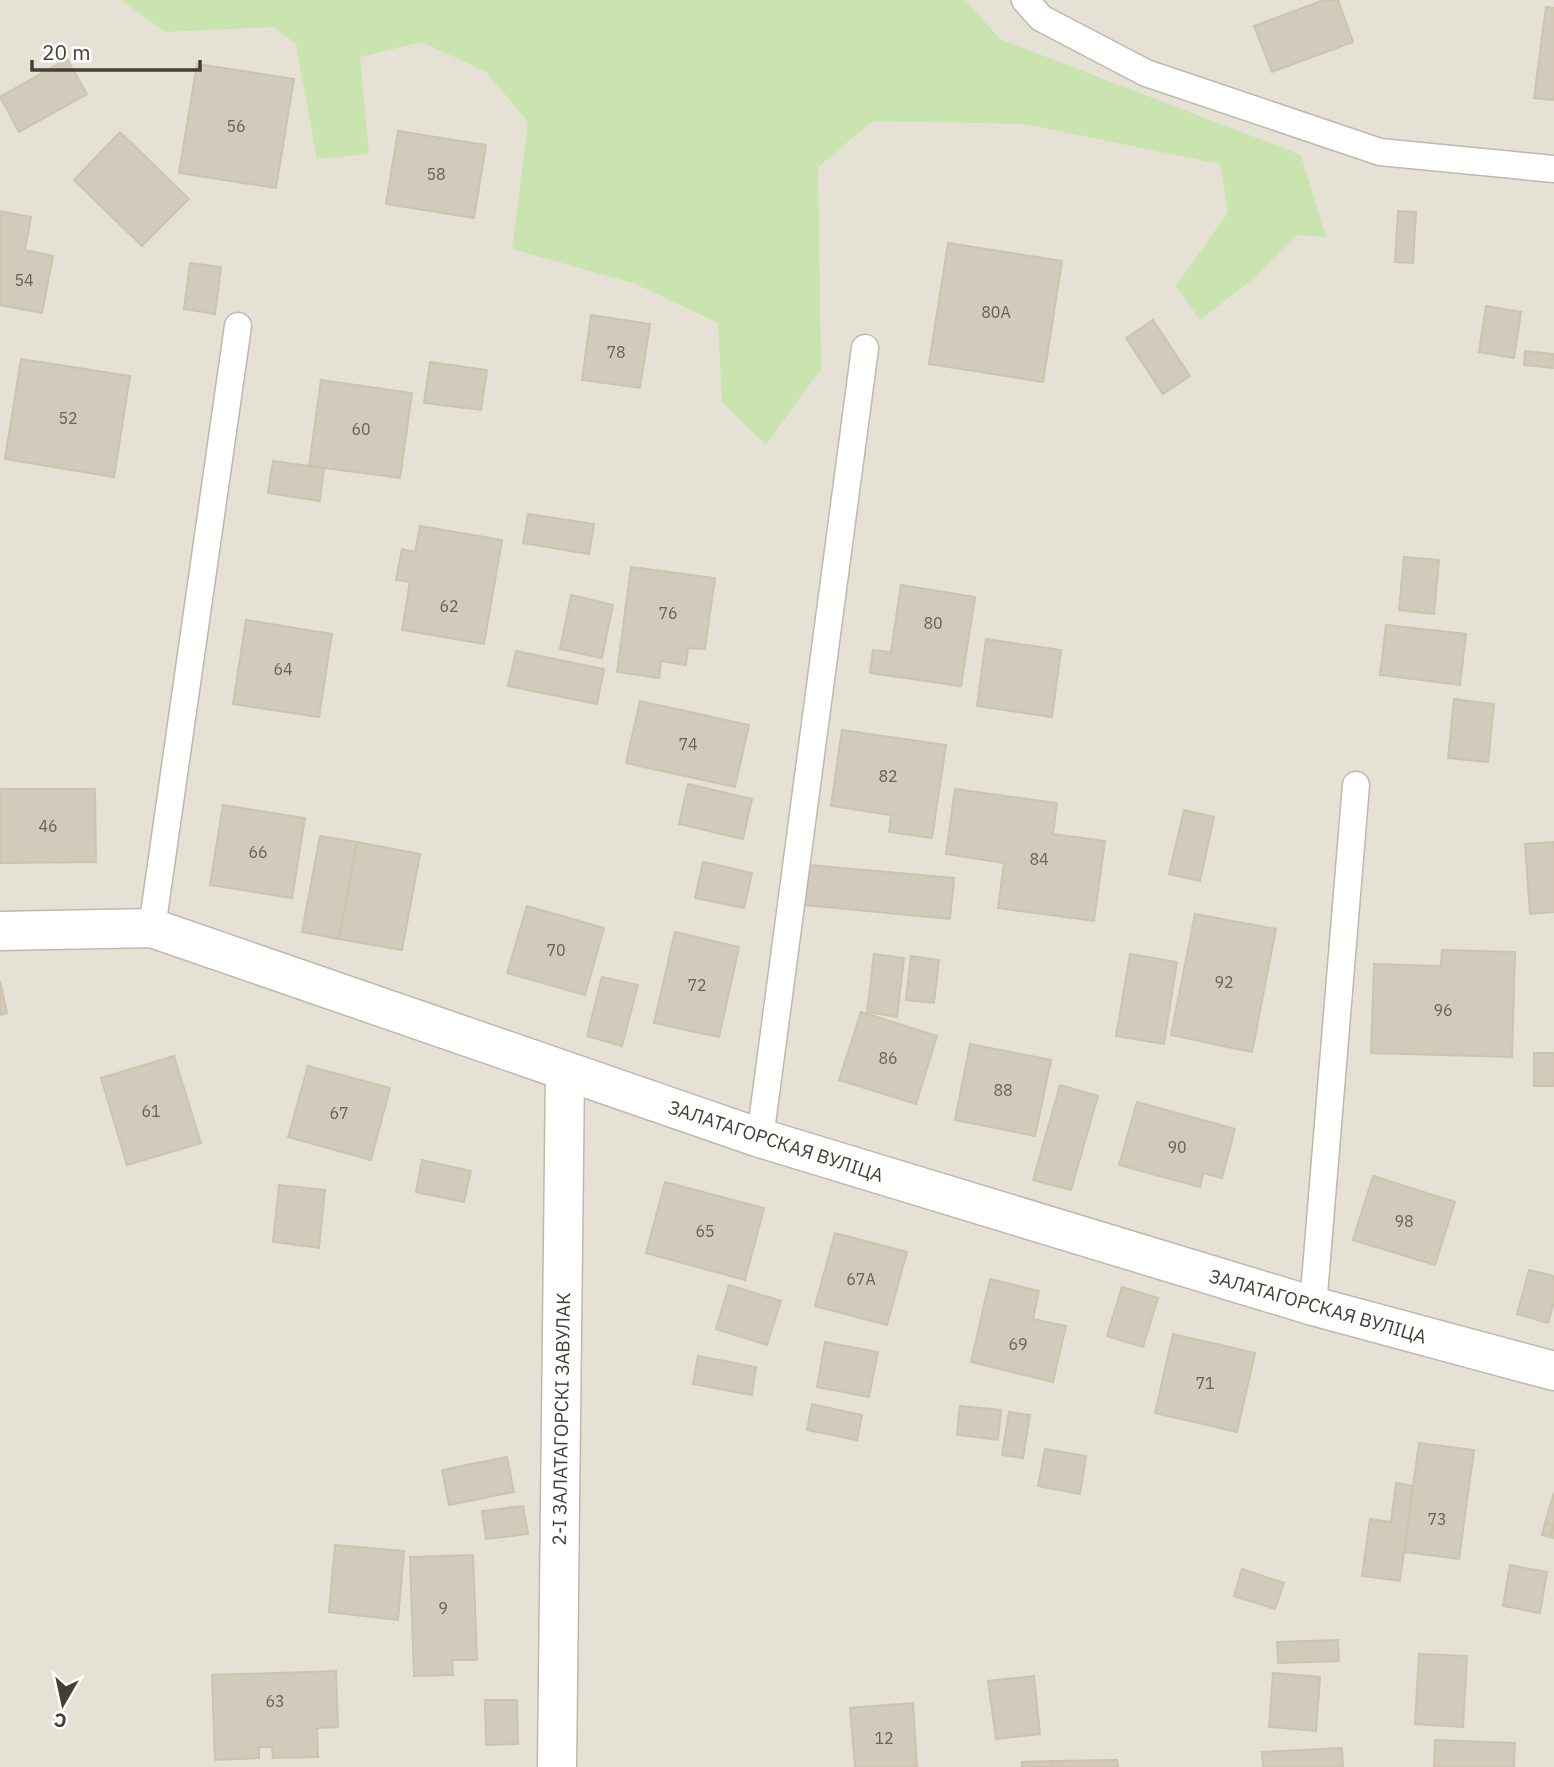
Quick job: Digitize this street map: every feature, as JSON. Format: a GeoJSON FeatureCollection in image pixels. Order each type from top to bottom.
{"type":"FeatureCollection","features":[{"type":"Feature","properties":{"kind":"street","name":"ЗАЛАТАГОРСКАЯ ВУЛІЦА"},"geometry":{"type":"LineString","coordinates":[[0,931],[152,928],[760,1138],[1313,1306],[1554,1371]]}},
{"type":"Feature","properties":{"kind":"street","name":"2-І ЗАЛАТАГОРСКІ ЗАВУЛАК"},"geometry":{"type":"LineString","coordinates":[[556,1767],[565,1072]]}},
{"type":"Feature","properties":{"kind":"lane"},"geometry":{"type":"LineString","coordinates":[[1025,0],[1041,18],[1146,73],[1380,152],[1554,169]]}},
{"type":"Feature","properties":{"kind":"lane"},"geometry":{"type":"LineString","coordinates":[[152,928],[238,326]]}},
{"type":"Feature","properties":{"kind":"lane"},"geometry":{"type":"LineString","coordinates":[[760,1138],[865,348]]}},
{"type":"Feature","properties":{"kind":"lane"},"geometry":{"type":"LineString","coordinates":[[1313,1306],[1356,785]]}},
{"type":"Feature","properties":{"kind":"shaded area"},"geometry":{"type":"Polygon","coordinates":[[[0,0],[1554,0],[1554,1767],[0,1767],[0,0]]]}},
{"type":"Feature","properties":{"kind":"green space"},"geometry":{"type":"Polygon","coordinates":[[[121,0],[965,0],[1000,39],[1301,155],[1326,237],[1296,235],[1253,279],[1200,320],[1176,286],[1228,212],[1220,164],[1025,124],[873,121],[818,167],[821,369],[766,445],[722,402],[718,323],[636,284],[512,249],[528,122],[486,72],[422,42],[360,57],[369,154],[317,159],[296,44],[273,27],[165,32],[121,0]]]}},
{"type":"Feature","properties":{"kind":"building"},"geometry":{"type":"Polygon","coordinates":[[[1324,0],[1338,0],[1353,42],[1272,72],[1254,26],[1324,0]]]}},
{"type":"Feature","properties":{"kind":"building"},"geometry":{"type":"Polygon","coordinates":[[[1546,7],[1554,8],[1554,100],[1534,98],[1546,7]]]}},
{"type":"Feature","properties":{"kind":"building"},"geometry":{"type":"Polygon","coordinates":[[[67,59],[87,94],[19,132],[0,97],[67,59]]]}},
{"type":"Feature","properties":{"kind":"building"},"geometry":{"type":"Polygon","coordinates":[[[197,64],[294,79],[276,188],[179,173],[197,64]]]}},
{"type":"Feature","properties":{"kind":"building"},"geometry":{"type":"Polygon","coordinates":[[[398,131],[486,145],[474,218],[386,204],[398,131]]]}},
{"type":"Feature","properties":{"kind":"building"},"geometry":{"type":"Polygon","coordinates":[[[120,132],[189,199],[142,246],[74,180],[120,132]]]}},
{"type":"Feature","properties":{"kind":"building"},"geometry":{"type":"Polygon","coordinates":[[[0,211],[31,217],[25,250],[53,256],[42,313],[0,305],[0,211]]]}},
{"type":"Feature","properties":{"kind":"building"},"geometry":{"type":"Polygon","coordinates":[[[1398,211],[1416,212],[1413,263],[1395,262],[1398,211]]]}},
{"type":"Feature","properties":{"kind":"building"},"geometry":{"type":"Polygon","coordinates":[[[948,243],[1062,261],[1043,382],[929,364],[948,243]]]}},
{"type":"Feature","properties":{"kind":"building"},"geometry":{"type":"Polygon","coordinates":[[[190,263],[221,267],[215,314],[184,309],[190,263]]]}},
{"type":"Feature","properties":{"kind":"building"},"geometry":{"type":"Polygon","coordinates":[[[1486,306],[1521,312],[1514,358],[1479,352],[1486,306]]]}},
{"type":"Feature","properties":{"kind":"building"},"geometry":{"type":"Polygon","coordinates":[[[591,315],[650,324],[640,388],[582,380],[591,315]]]}},
{"type":"Feature","properties":{"kind":"building"},"geometry":{"type":"Polygon","coordinates":[[[1153,320],[1190,376],[1163,394],[1126,338],[1153,320]]]}},
{"type":"Feature","properties":{"kind":"building"},"geometry":{"type":"Polygon","coordinates":[[[1525,351],[1554,354],[1554,368],[1524,365],[1525,351]]]}},
{"type":"Feature","properties":{"kind":"building"},"geometry":{"type":"Polygon","coordinates":[[[21,359],[130,376],[114,477],[5,459],[21,359]]]}},
{"type":"Feature","properties":{"kind":"building"},"geometry":{"type":"Polygon","coordinates":[[[430,362],[487,370],[481,410],[424,403],[430,362]]]}},
{"type":"Feature","properties":{"kind":"building"},"geometry":{"type":"Polygon","coordinates":[[[321,380],[412,393],[400,478],[309,466],[321,380]]]}},
{"type":"Feature","properties":{"kind":"building"},"geometry":{"type":"Polygon","coordinates":[[[273,461],[324,468],[320,501],[268,493],[273,461]]]}},
{"type":"Feature","properties":{"kind":"building"},"geometry":{"type":"Polygon","coordinates":[[[528,514],[594,524],[589,554],[523,543],[528,514]]]}},
{"type":"Feature","properties":{"kind":"building"},"geometry":{"type":"Polygon","coordinates":[[[420,526],[502,540],[484,644],[402,630],[410,582],[396,580],[402,549],[415,552],[420,526]]]}},
{"type":"Feature","properties":{"kind":"building"},"geometry":{"type":"Polygon","coordinates":[[[1404,557],[1439,560],[1434,614],[1399,610],[1404,557]]]}},
{"type":"Feature","properties":{"kind":"building"},"geometry":{"type":"Polygon","coordinates":[[[631,567],[715,578],[705,649],[688,648],[686,665],[661,661],[659,678],[617,672],[631,567]]]}},
{"type":"Feature","properties":{"kind":"building"},"geometry":{"type":"Polygon","coordinates":[[[901,585],[975,597],[961,686],[870,673],[873,650],[891,652],[901,585]]]}},
{"type":"Feature","properties":{"kind":"building"},"geometry":{"type":"Polygon","coordinates":[[[571,595],[613,605],[602,658],[560,649],[571,595]]]}},
{"type":"Feature","properties":{"kind":"building"},"geometry":{"type":"Polygon","coordinates":[[[246,620],[332,634],[319,717],[233,704],[246,620]]]}},
{"type":"Feature","properties":{"kind":"building"},"geometry":{"type":"Polygon","coordinates":[[[1386,625],[1466,634],[1460,685],[1380,675],[1386,625]]]}},
{"type":"Feature","properties":{"kind":"building"},"geometry":{"type":"Polygon","coordinates":[[[986,639],[1061,650],[1052,717],[977,706],[986,639]]]}},
{"type":"Feature","properties":{"kind":"building"},"geometry":{"type":"Polygon","coordinates":[[[516,651],[604,669],[597,704],[508,686],[516,651]]]}},
{"type":"Feature","properties":{"kind":"building"},"geometry":{"type":"Polygon","coordinates":[[[1454,699],[1494,704],[1488,762],[1448,758],[1454,699]]]}},
{"type":"Feature","properties":{"kind":"building"},"geometry":{"type":"Polygon","coordinates":[[[640,701],[749,725],[735,787],[626,763],[640,701]]]}},
{"type":"Feature","properties":{"kind":"building"},"geometry":{"type":"Polygon","coordinates":[[[842,730],[946,745],[932,838],[889,832],[891,815],[831,806],[842,730]]]}},
{"type":"Feature","properties":{"kind":"building"},"geometry":{"type":"Polygon","coordinates":[[[688,784],[752,799],[743,839],[679,824],[688,784]]]}},
{"type":"Feature","properties":{"kind":"building"},"geometry":{"type":"Polygon","coordinates":[[[0,789],[95,789],[96,862],[0,863],[0,789]]]}},
{"type":"Feature","properties":{"kind":"building"},"geometry":{"type":"Polygon","coordinates":[[[955,789],[1057,803],[1053,834],[1105,841],[1094,921],[998,908],[1004,863],[946,854],[955,789]]]}},
{"type":"Feature","properties":{"kind":"building"},"geometry":{"type":"Polygon","coordinates":[[[223,805],[305,818],[292,898],[210,885],[223,805]]]}},
{"type":"Feature","properties":{"kind":"building"},"geometry":{"type":"Polygon","coordinates":[[[1184,810],[1214,817],[1200,881],[1169,874],[1184,810]]]}},
{"type":"Feature","properties":{"kind":"building"},"geometry":{"type":"Polygon","coordinates":[[[320,836],[357,842],[339,939],[302,932],[320,836]]]}},
{"type":"Feature","properties":{"kind":"building"},"geometry":{"type":"Polygon","coordinates":[[[357,842],[420,854],[402,950],[339,939],[357,842]]]}},
{"type":"Feature","properties":{"kind":"building"},"geometry":{"type":"Polygon","coordinates":[[[1554,842],[1554,912],[1530,914],[1525,844],[1554,842]]]}},
{"type":"Feature","properties":{"kind":"building"},"geometry":{"type":"Polygon","coordinates":[[[703,862],[752,873],[744,908],[695,898],[703,862]]]}},
{"type":"Feature","properties":{"kind":"building"},"geometry":{"type":"Polygon","coordinates":[[[809,865],[954,878],[950,919],[805,905],[809,865]]]}},
{"type":"Feature","properties":{"kind":"building"},"geometry":{"type":"Polygon","coordinates":[[[527,906],[604,928],[585,995],[507,973],[527,906]]]}},
{"type":"Feature","properties":{"kind":"building"},"geometry":{"type":"Polygon","coordinates":[[[1195,914],[1276,929],[1252,1052],[1171,1035],[1195,914]]]}},
{"type":"Feature","properties":{"kind":"building"},"geometry":{"type":"Polygon","coordinates":[[[675,932],[739,947],[719,1037],[654,1023],[675,932]]]}},
{"type":"Feature","properties":{"kind":"building"},"geometry":{"type":"Polygon","coordinates":[[[1442,950],[1515,952],[1512,1057],[1371,1053],[1374,964],[1441,966],[1442,950]]]}},
{"type":"Feature","properties":{"kind":"building"},"geometry":{"type":"Polygon","coordinates":[[[874,954],[904,958],[897,1017],[867,1012],[874,954]]]}},
{"type":"Feature","properties":{"kind":"building"},"geometry":{"type":"Polygon","coordinates":[[[1130,954],[1177,962],[1164,1044],[1116,1036],[1130,954]]]}},
{"type":"Feature","properties":{"kind":"building"},"geometry":{"type":"Polygon","coordinates":[[[911,956],[939,960],[934,1003],[906,1000],[911,956]]]}},
{"type":"Feature","properties":{"kind":"building"},"geometry":{"type":"Polygon","coordinates":[[[602,977],[638,985],[622,1046],[587,1036],[602,977]]]}},
{"type":"Feature","properties":{"kind":"building"},"geometry":{"type":"Polygon","coordinates":[[[0,981],[7,1013],[0,1015],[0,981]]]}},
{"type":"Feature","properties":{"kind":"building"},"geometry":{"type":"Polygon","coordinates":[[[861,1012],[937,1036],[916,1104],[839,1080],[861,1012]]]}},
{"type":"Feature","properties":{"kind":"building"},"geometry":{"type":"Polygon","coordinates":[[[970,1044],[1051,1060],[1035,1136],[955,1120],[970,1044]]]}},
{"type":"Feature","properties":{"kind":"building"},"geometry":{"type":"Polygon","coordinates":[[[1534,1053],[1554,1053],[1554,1086],[1534,1086],[1534,1053]]]}},
{"type":"Feature","properties":{"kind":"building"},"geometry":{"type":"Polygon","coordinates":[[[174,1056],[201,1143],[127,1165],[101,1078],[174,1056]]]}},
{"type":"Feature","properties":{"kind":"building"},"geometry":{"type":"Polygon","coordinates":[[[308,1066],[390,1088],[371,1160],[288,1137],[308,1066]]]}},
{"type":"Feature","properties":{"kind":"building"},"geometry":{"type":"Polygon","coordinates":[[[1060,1085],[1098,1096],[1071,1190],[1033,1180],[1060,1085]]]}},
{"type":"Feature","properties":{"kind":"building"},"geometry":{"type":"Polygon","coordinates":[[[1137,1102],[1235,1129],[1222,1178],[1203,1173],[1200,1187],[1119,1165],[1137,1102]]]}},
{"type":"Feature","properties":{"kind":"building"},"geometry":{"type":"Polygon","coordinates":[[[422,1160],[471,1171],[464,1202],[416,1192],[422,1160]]]}},
{"type":"Feature","properties":{"kind":"building"},"geometry":{"type":"Polygon","coordinates":[[[1373,1176],[1455,1202],[1435,1265],[1353,1240],[1373,1176]]]}},
{"type":"Feature","properties":{"kind":"building"},"geometry":{"type":"Polygon","coordinates":[[[665,1182],[764,1208],[745,1280],[646,1253],[665,1182]]]}},
{"type":"Feature","properties":{"kind":"building"},"geometry":{"type":"Polygon","coordinates":[[[279,1185],[325,1190],[319,1248],[273,1242],[279,1185]]]}},
{"type":"Feature","properties":{"kind":"building"},"geometry":{"type":"Polygon","coordinates":[[[835,1233],[907,1252],[887,1325],[815,1306],[835,1233]]]}},
{"type":"Feature","properties":{"kind":"building"},"geometry":{"type":"Polygon","coordinates":[[[1529,1270],[1554,1276],[1554,1302],[1548,1323],[1517,1314],[1529,1270]]]}},
{"type":"Feature","properties":{"kind":"building"},"geometry":{"type":"Polygon","coordinates":[[[990,1279],[1039,1291],[1033,1319],[1066,1326],[1053,1382],[971,1362],[990,1279]]]}},
{"type":"Feature","properties":{"kind":"building"},"geometry":{"type":"Polygon","coordinates":[[[729,1285],[781,1301],[767,1345],[716,1329],[729,1285]]]}},
{"type":"Feature","properties":{"kind":"building"},"geometry":{"type":"Polygon","coordinates":[[[1122,1287],[1158,1298],[1143,1347],[1107,1336],[1122,1287]]]}},
{"type":"Feature","properties":{"kind":"building"},"geometry":{"type":"Polygon","coordinates":[[[1173,1334],[1255,1353],[1237,1432],[1155,1413],[1173,1334]]]}},
{"type":"Feature","properties":{"kind":"building"},"geometry":{"type":"Polygon","coordinates":[[[825,1342],[878,1352],[869,1397],[817,1387],[825,1342]]]}},
{"type":"Feature","properties":{"kind":"building"},"geometry":{"type":"Polygon","coordinates":[[[698,1356],[756,1367],[752,1395],[693,1384],[698,1356]]]}},
{"type":"Feature","properties":{"kind":"building"},"geometry":{"type":"Polygon","coordinates":[[[812,1404],[862,1415],[857,1440],[807,1430],[812,1404]]]}},
{"type":"Feature","properties":{"kind":"building"},"geometry":{"type":"Polygon","coordinates":[[[960,1406],[1001,1410],[998,1440],[957,1435],[960,1406]]]}},
{"type":"Feature","properties":{"kind":"building"},"geometry":{"type":"Polygon","coordinates":[[[1009,1412],[1030,1415],[1023,1458],[1002,1455],[1009,1412]]]}},
{"type":"Feature","properties":{"kind":"building"},"geometry":{"type":"Polygon","coordinates":[[[1419,1443],[1474,1450],[1459,1559],[1404,1552],[1419,1443]]]}},
{"type":"Feature","properties":{"kind":"building"},"geometry":{"type":"Polygon","coordinates":[[[1045,1449],[1086,1456],[1080,1494],[1038,1486],[1045,1449]]]}},
{"type":"Feature","properties":{"kind":"building"},"geometry":{"type":"Polygon","coordinates":[[[507,1457],[514,1492],[449,1505],[442,1470],[507,1457]]]}},
{"type":"Feature","properties":{"kind":"building"},"geometry":{"type":"Polygon","coordinates":[[[1396,1483],[1413,1486],[1400,1581],[1362,1576],[1370,1519],[1391,1522],[1396,1483]]]}},
{"type":"Feature","properties":{"kind":"building"},"geometry":{"type":"Polygon","coordinates":[[[1554,1493],[1554,1525],[1545,1523],[1554,1493]]]}},
{"type":"Feature","properties":{"kind":"building"},"geometry":{"type":"Polygon","coordinates":[[[523,1506],[528,1534],[486,1539],[482,1511],[523,1506]]]}},
{"type":"Feature","properties":{"kind":"building"},"geometry":{"type":"Polygon","coordinates":[[[1545,1523],[1554,1525],[1550,1537],[1542,1535],[1545,1523]]]}},
{"type":"Feature","properties":{"kind":"building"},"geometry":{"type":"Polygon","coordinates":[[[335,1545],[404,1551],[398,1620],[329,1612],[335,1545]]]}},
{"type":"Feature","properties":{"kind":"building"},"geometry":{"type":"Polygon","coordinates":[[[473,1555],[477,1660],[452,1660],[453,1675],[414,1676],[410,1557],[473,1555]]]}},
{"type":"Feature","properties":{"kind":"building"},"geometry":{"type":"Polygon","coordinates":[[[1510,1565],[1547,1572],[1540,1613],[1503,1606],[1510,1565]]]}},
{"type":"Feature","properties":{"kind":"building"},"geometry":{"type":"Polygon","coordinates":[[[1242,1569],[1284,1583],[1275,1609],[1234,1596],[1242,1569]]]}},
{"type":"Feature","properties":{"kind":"building"},"geometry":{"type":"Polygon","coordinates":[[[1338,1640],[1339,1661],[1278,1663],[1277,1642],[1338,1640]]]}},
{"type":"Feature","properties":{"kind":"building"},"geometry":{"type":"Polygon","coordinates":[[[1419,1654],[1467,1656],[1463,1727],[1415,1724],[1419,1654]]]}},
{"type":"Feature","properties":{"kind":"building"},"geometry":{"type":"Polygon","coordinates":[[[336,1671],[338,1727],[317,1728],[318,1757],[273,1758],[272,1747],[259,1747],[259,1758],[215,1760],[212,1675],[336,1671]]]}},
{"type":"Feature","properties":{"kind":"building"},"geometry":{"type":"Polygon","coordinates":[[[1273,1673],[1320,1677],[1316,1731],[1269,1727],[1273,1673]]]}},
{"type":"Feature","properties":{"kind":"building"},"geometry":{"type":"Polygon","coordinates":[[[1034,1676],[1040,1734],[996,1739],[988,1681],[1034,1676]]]}},
{"type":"Feature","properties":{"kind":"building"},"geometry":{"type":"Polygon","coordinates":[[[485,1700],[517,1700],[518,1744],[486,1745],[485,1700]]]}},
{"type":"Feature","properties":{"kind":"building"},"geometry":{"type":"Polygon","coordinates":[[[913,1703],[917,1767],[855,1767],[850,1708],[913,1703]]]}},
{"type":"Feature","properties":{"kind":"building"},"geometry":{"type":"Polygon","coordinates":[[[1435,1740],[1515,1743],[1514,1767],[1434,1767],[1435,1740]]]}},
{"type":"Feature","properties":{"kind":"building"},"geometry":{"type":"Polygon","coordinates":[[[1342,1748],[1343,1767],[1263,1767],[1262,1752],[1342,1748]]]}},
{"type":"Feature","properties":{"kind":"building"},"geometry":{"type":"Polygon","coordinates":[[[1117,1760],[1118,1767],[1053,1767],[1053,1761],[1117,1760]]]}},
{"type":"Feature","properties":{"kind":"building"},"geometry":{"type":"Polygon","coordinates":[[[1053,1761],[1053,1767],[1022,1767],[1022,1762],[1053,1761]]]}}]}
